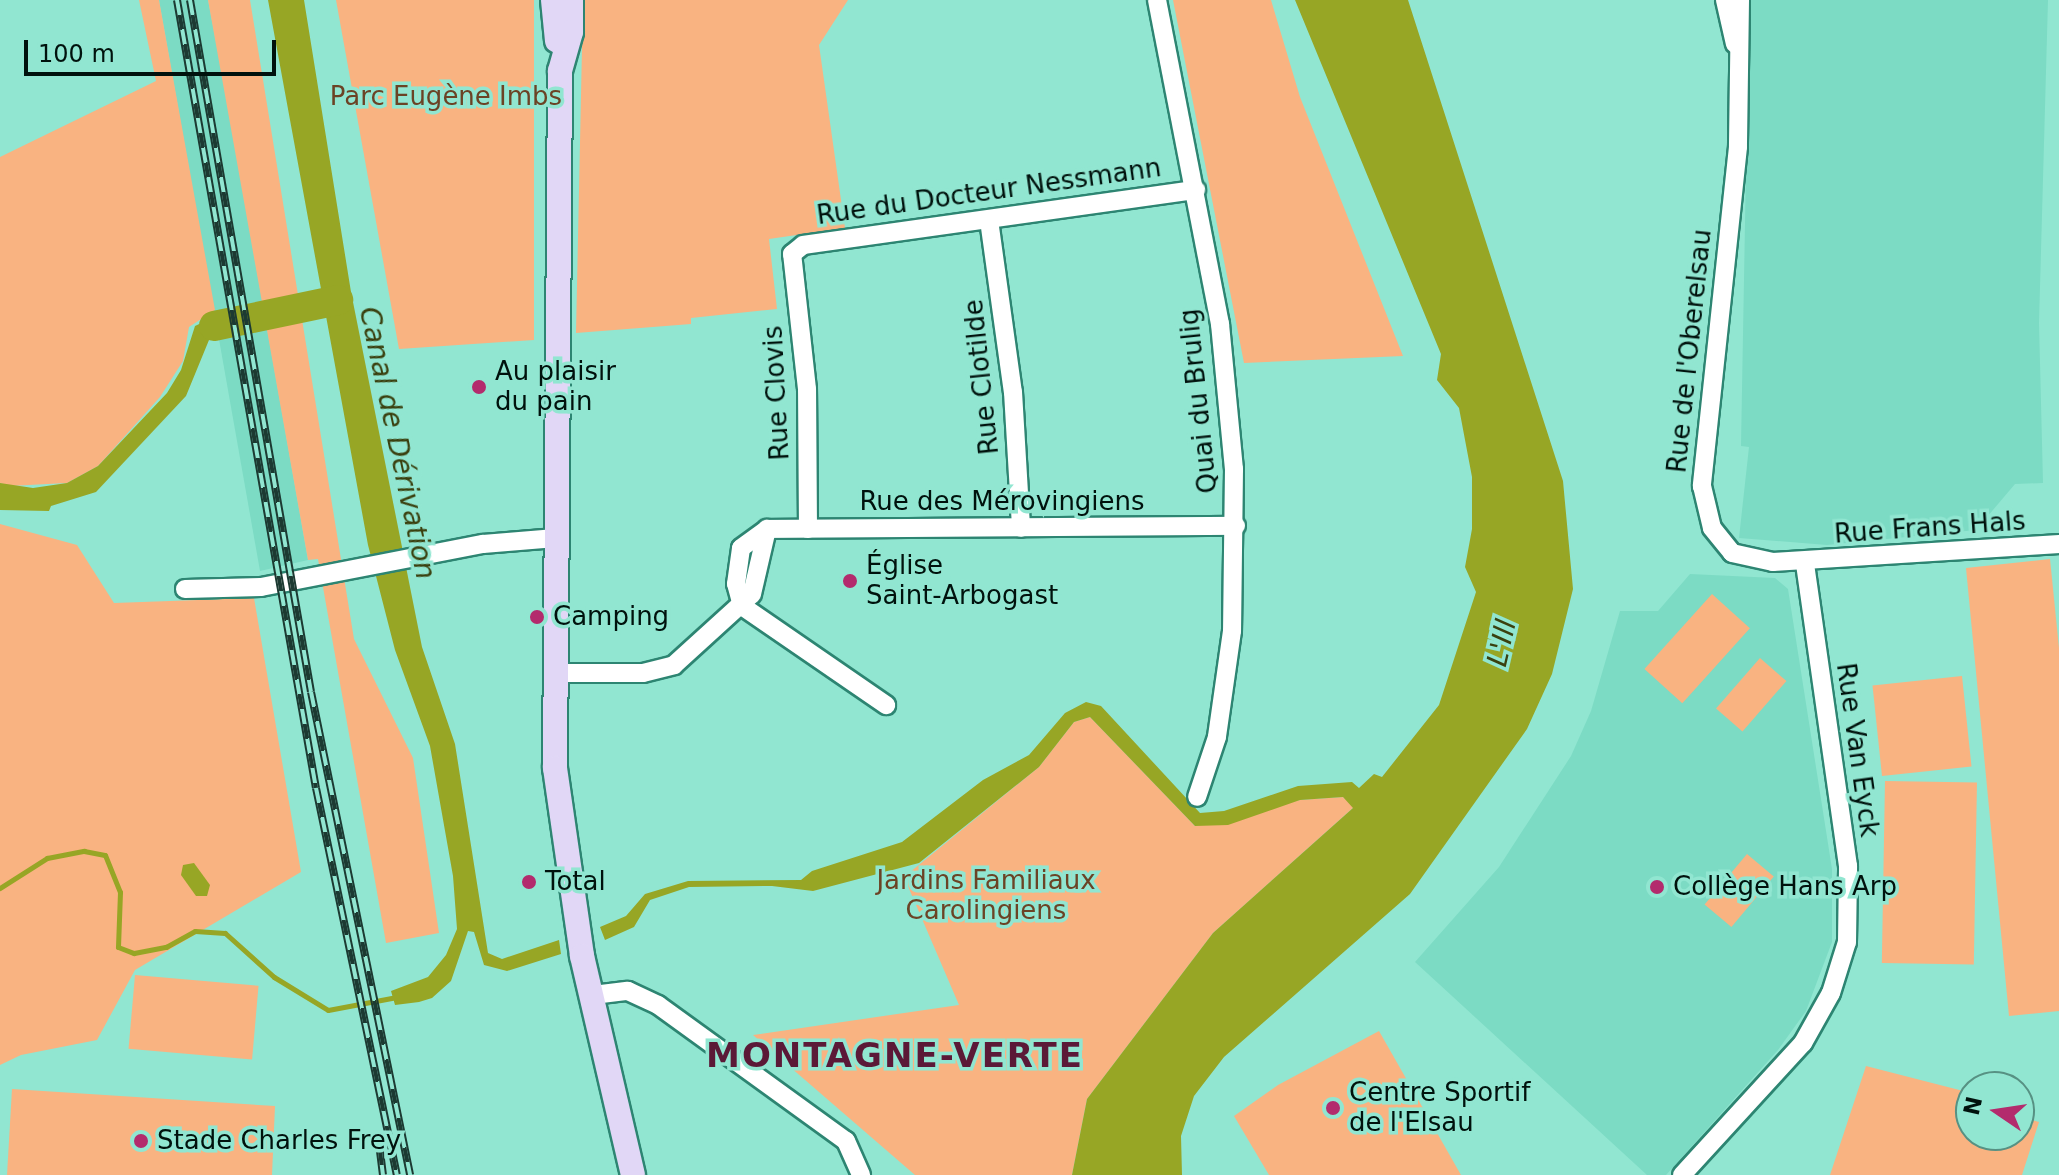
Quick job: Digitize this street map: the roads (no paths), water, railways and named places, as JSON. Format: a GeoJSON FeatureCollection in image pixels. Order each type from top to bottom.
{"type":"FeatureCollection","features":[{"type":"Feature","properties":{"kind":"main road"},"geometry":{"type":"LineString","coordinates":[[553,0],[560,71],[555,768],[578,934],[633,1175]]}},
{"type":"Feature","properties":{"kind":"main road"},"geometry":{"type":"LineString","coordinates":[[560,71],[571,32],[571,0]]}},
{"type":"Feature","properties":{"kind":"street","name":"Quai du Brulig"},"geometry":{"type":"LineString","coordinates":[[1157,0],[1196,190],[1228,381],[1236,526],[1222,710],[1197,797]]}},
{"type":"Feature","properties":{"kind":"street","name":"Rue de l'Oberelsau"},"geometry":{"type":"LineString","coordinates":[[1725,0],[1739,71]]}},
{"type":"Feature","properties":{"kind":"street","name":"Rue de l'Oberelsau"},"geometry":{"type":"LineString","coordinates":[[1740,0],[1738,147],[1702,501],[1712,528],[1732,553],[1805,563]]}},
{"type":"Feature","properties":{"kind":"street","name":"Rue du Docteur Nessmann"},"geometry":{"type":"LineString","coordinates":[[792,254],[803,245],[1196,190]]}},
{"type":"Feature","properties":{"kind":"street","name":"Rue Clotilde"},"geometry":{"type":"LineString","coordinates":[[989,220],[1013,392],[1021,528]]}},
{"type":"Feature","properties":{"kind":"street","name":"Rue Clovis"},"geometry":{"type":"LineString","coordinates":[[792,254],[807,389],[808,529]]}},
{"type":"Feature","properties":{"kind":"street","name":"Rue des Mérovingiens"},"geometry":{"type":"LineString","coordinates":[[556,673],[660,671],[700,646],[742,606],[757,586],[767,529],[1236,526]]}},
{"type":"Feature","properties":{"kind":"street"},"geometry":{"type":"LineString","coordinates":[[185,589],[261,587],[429,555],[556,538]]}},
{"type":"Feature","properties":{"kind":"street","name":"Rue Frans Hals"},"geometry":{"type":"LineString","coordinates":[[1805,563],[2059,544]]}},
{"type":"Feature","properties":{"kind":"street","name":"Rue Van Eyck"},"geometry":{"type":"LineString","coordinates":[[1682,1175],[1803,1043],[1831,993],[1847,942],[1848,866],[1805,563]]}},
{"type":"Feature","properties":{"kind":"street"},"geometry":{"type":"LineString","coordinates":[[742,606],[886,705]]}},
{"type":"Feature","properties":{"kind":"street"},"geometry":{"type":"LineString","coordinates":[[593,995],[628,991],[658,1005],[846,1141],[861,1175]]}},
{"type":"Feature","properties":{"kind":"water"},"geometry":{"type":"Polygon","coordinates":[[[268,0],[304,0],[351,292],[422,647],[455,744],[488,953],[502,959],[559,940],[561,954],[507,971],[484,965],[474,932],[468,931],[451,981],[432,998],[419,1002],[395,1005],[391,991],[428,977],[446,955],[457,929],[453,876],[430,746],[395,650],[368,545],[268,0]]]}},
{"type":"Feature","properties":{"kind":"water","name":"L'Ill"},"geometry":{"type":"Polygon","coordinates":[[[1295,0],[1408,0],[1563,481],[1573,589],[1552,674],[1527,729],[1410,894],[1224,1057],[1194,1096],[1181,1136],[1182,1175],[1072,1175],[1087,1099],[1213,933],[1353,808],[1343,797],[1300,800],[1228,825],[1195,826],[1090,717],[1074,722],[1039,767],[919,863],[813,891],[772,886],[689,887],[650,900],[634,927],[605,940],[600,927],[626,916],[645,894],[688,881],[801,880],[812,871],[902,842],[983,780],[1029,755],[1065,713],[1086,702],[1101,706],[1200,813],[1224,811],[1298,786],[1352,782],[1359,788],[1374,774],[1382,777],[1439,705],[1476,592],[1465,567],[1472,529],[1472,477],[1459,408],[1437,380],[1441,354],[1295,0]]]}},
{"type":"Feature","properties":{"kind":"water"},"geometry":{"type":"Polygon","coordinates":[[[214,317],[217,336],[209,340],[186,396],[96,492],[51,506],[49,511],[0,510],[0,483],[33,488],[67,483],[98,466],[167,393],[181,370],[195,326],[214,317]]]}},
{"type":"Feature","properties":{"kind":"water"},"geometry":{"type":"Polygon","coordinates":[[[194,863],[210,885],[207,896],[196,896],[181,875],[183,865],[194,863]]]}},
{"type":"Feature","properties":{"kind":"waterway"},"geometry":{"type":"LineString","coordinates":[[214,326],[338,300]]}},
{"type":"Feature","properties":{"kind":"waterway"},"geometry":{"type":"LineString","coordinates":[[0,888],[47,858],[84,851],[105,855],[120,892],[118,947],[134,953],[166,947],[195,931],[225,933],[274,977],[328,1010],[397,997]]}},
{"type":"Feature","properties":{"kind":"railway"},"geometry":{"type":"LineString","coordinates":[[177,0],[316,788],[397,1175]]}},
{"type":"Feature","properties":{"kind":"railway"},"geometry":{"type":"LineString","coordinates":[[190,0],[311,692],[410,1175]]}},
{"type":"Feature","properties":{"kind":"railway"},"geometry":{"type":"LineString","coordinates":[[378,1135],[383,1175]]}},
{"type":"Feature","properties":{"kind":"place","name":"Au plaisir du pain"},"geometry":{"type":"Point","coordinates":[479,387]}},
{"type":"Feature","properties":{"kind":"place","name":"Église Saint-Arbogast"},"geometry":{"type":"Point","coordinates":[850,581]}},
{"type":"Feature","properties":{"kind":"place","name":"Camping"},"geometry":{"type":"Point","coordinates":[537,617]}},
{"type":"Feature","properties":{"kind":"place","name":"Total"},"geometry":{"type":"Point","coordinates":[529,882]}},
{"type":"Feature","properties":{"kind":"place","name":"Collège Hans Arp"},"geometry":{"type":"Point","coordinates":[1657,887]}},
{"type":"Feature","properties":{"kind":"place","name":"Centre Sportif de l'Elsau"},"geometry":{"type":"Point","coordinates":[1333,1108]}},
{"type":"Feature","properties":{"kind":"place","name":"Stade Charles Frey"},"geometry":{"type":"Point","coordinates":[141,1141]}},
{"type":"Feature","properties":{"kind":"district","name":"MONTAGNE-VERTE"},"geometry":{"type":"Point","coordinates":[895,1056]}},
{"type":"Feature","properties":{"kind":"park label","name":"Parc Eugène Imbs"},"geometry":{"type":"Point","coordinates":[446,97]}},
{"type":"Feature","properties":{"kind":"park label","name":"Jardins Familiaux Carolingiens"},"geometry":{"type":"Point","coordinates":[986,896]}},
{"type":"Feature","properties":{"kind":"water label","name":"Canal de Dérivation"},"geometry":{"type":"Point","coordinates":[397,443]}}]}
